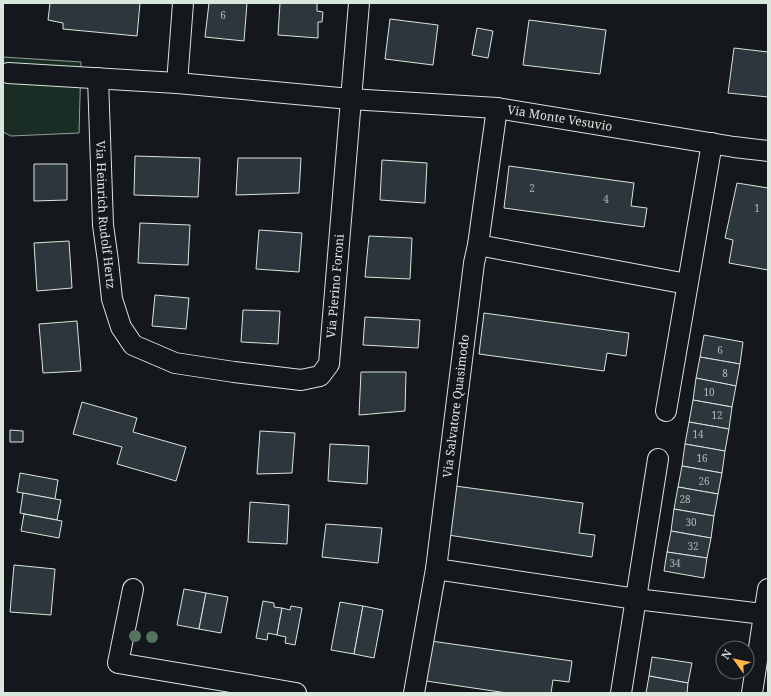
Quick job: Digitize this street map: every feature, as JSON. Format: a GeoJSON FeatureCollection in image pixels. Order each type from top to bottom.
{"type":"FeatureCollection","features":[{"type":"Feature","properties":{"kind":"street"},"geometry":{"type":"LineString","coordinates":[[177,83],[183,3]]}},
{"type":"Feature","properties":{"kind":"street","name":"Via Pierino Foroni"},"geometry":{"type":"LineString","coordinates":[[133,345],[176,362],[234,372],[301,380],[320,376],[329,364],[359,3]]}},
{"type":"Feature","properties":{"kind":"street"},"geometry":{"type":"LineString","coordinates":[[8,73],[177,83],[350,99]]}},
{"type":"Feature","properties":{"kind":"street","name":"Via Heinrich Rudolf Hertz"},"geometry":{"type":"LineString","coordinates":[[98,78],[103,225],[112,299],[121,327],[133,345]]}},
{"type":"Feature","properties":{"kind":"street","name":"Via Monte Vesuvio"},"geometry":{"type":"LineString","coordinates":[[350,99],[497,108],[734,147],[768,151]]}},
{"type":"Feature","properties":{"kind":"street","name":"Via Salvatore Quasimodo"},"geometry":{"type":"LineString","coordinates":[[414,693],[436,569],[474,263],[478,245],[497,108]]}},
{"type":"Feature","properties":{"kind":"street"},"geometry":{"type":"LineString","coordinates":[[666,411],[712,143]]}},
{"type":"Feature","properties":{"kind":"street"},"geometry":{"type":"LineString","coordinates":[[478,245],[687,284]]}},
{"type":"Feature","properties":{"kind":"street"},"geometry":{"type":"LineString","coordinates":[[621,693],[658,459]]}},
{"type":"Feature","properties":{"kind":"street"},"geometry":{"type":"LineString","coordinates":[[436,569],[636,599],[764,614]]}},
{"type":"Feature","properties":{"kind":"street"},"geometry":{"type":"LineString","coordinates":[[133,589],[118,663],[296,693]]}},
{"type":"Feature","properties":{"kind":"street"},"geometry":{"type":"LineString","coordinates":[[752,693],[768,589]]}},
{"type":"Feature","properties":{"kind":"green space"},"geometry":{"type":"Polygon","coordinates":[[[3,57],[81,62],[79,133],[11,136],[3,132],[3,57]]]}},
{"type":"Feature","properties":{"kind":"building"},"geometry":{"type":"Polygon","coordinates":[[[50,3],[140,3],[137,36],[63,29],[63,23],[48,20],[50,3]]]}},
{"type":"Feature","properties":{"kind":"building"},"geometry":{"type":"Polygon","coordinates":[[[209,3],[247,3],[244,41],[205,37],[209,3]]]}},
{"type":"Feature","properties":{"kind":"building"},"geometry":{"type":"Polygon","coordinates":[[[280,3],[317,3],[317,11],[323,12],[322,22],[318,22],[318,38],[278,35],[280,3]]]}},
{"type":"Feature","properties":{"kind":"building"},"geometry":{"type":"Polygon","coordinates":[[[390,19],[438,25],[433,65],[385,59],[390,19]]]}},
{"type":"Feature","properties":{"kind":"building"},"geometry":{"type":"Polygon","coordinates":[[[529,20],[606,30],[600,74],[523,65],[529,20]]]}},
{"type":"Feature","properties":{"kind":"building"},"geometry":{"type":"Polygon","coordinates":[[[477,28],[493,31],[488,58],[472,55],[477,28]]]}},
{"type":"Feature","properties":{"kind":"building"},"geometry":{"type":"Polygon","coordinates":[[[734,48],[768,52],[768,97],[728,93],[734,48]]]}},
{"type":"Feature","properties":{"kind":"building"},"geometry":{"type":"Polygon","coordinates":[[[135,156],[200,158],[198,197],[134,195],[135,156]]]}},
{"type":"Feature","properties":{"kind":"building"},"geometry":{"type":"Polygon","coordinates":[[[238,158],[301,158],[299,193],[236,195],[238,158]]]}},
{"type":"Feature","properties":{"kind":"building"},"geometry":{"type":"Polygon","coordinates":[[[382,160],[427,163],[425,203],[380,200],[382,160]]]}},
{"type":"Feature","properties":{"kind":"building"},"geometry":{"type":"Polygon","coordinates":[[[34,164],[67,164],[67,200],[34,201],[34,164]]]}},
{"type":"Feature","properties":{"kind":"building"},"geometry":{"type":"Polygon","coordinates":[[[509,166],[634,183],[631,206],[647,208],[644,227],[504,208],[509,166]]]}},
{"type":"Feature","properties":{"kind":"building"},"geometry":{"type":"Polygon","coordinates":[[[737,183],[768,188],[768,270],[729,263],[733,240],[725,238],[737,183]]]}},
{"type":"Feature","properties":{"kind":"building"},"geometry":{"type":"Polygon","coordinates":[[[140,223],[190,225],[188,265],[138,263],[140,223]]]}},
{"type":"Feature","properties":{"kind":"building"},"geometry":{"type":"Polygon","coordinates":[[[259,230],[302,233],[299,272],[256,269],[259,230]]]}},
{"type":"Feature","properties":{"kind":"building"},"geometry":{"type":"Polygon","coordinates":[[[369,236],[412,238],[410,279],[365,277],[369,236]]]}},
{"type":"Feature","properties":{"kind":"building"},"geometry":{"type":"Polygon","coordinates":[[[69,241],[72,288],[37,291],[34,243],[69,241]]]}},
{"type":"Feature","properties":{"kind":"building"},"geometry":{"type":"Polygon","coordinates":[[[155,295],[189,298],[186,329],[152,326],[155,295]]]}},
{"type":"Feature","properties":{"kind":"building"},"geometry":{"type":"Polygon","coordinates":[[[243,310],[280,311],[278,344],[241,342],[243,310]]]}},
{"type":"Feature","properties":{"kind":"building"},"geometry":{"type":"Polygon","coordinates":[[[484,313],[629,333],[626,356],[607,353],[604,371],[479,354],[484,313]]]}},
{"type":"Feature","properties":{"kind":"building"},"geometry":{"type":"Polygon","coordinates":[[[365,317],[420,320],[418,348],[363,345],[365,317]]]}},
{"type":"Feature","properties":{"kind":"building"},"geometry":{"type":"Polygon","coordinates":[[[77,321],[81,371],[43,373],[39,324],[77,321]]]}},
{"type":"Feature","properties":{"kind":"building"},"geometry":{"type":"Polygon","coordinates":[[[704,335],[743,342],[740,364],[700,357],[704,335]]]}},
{"type":"Feature","properties":{"kind":"building"},"geometry":{"type":"Polygon","coordinates":[[[700,357],[740,364],[736,386],[696,378],[700,357]]]}},
{"type":"Feature","properties":{"kind":"building"},"geometry":{"type":"Polygon","coordinates":[[[361,372],[406,372],[405,411],[359,415],[361,372]]]}},
{"type":"Feature","properties":{"kind":"building"},"geometry":{"type":"Polygon","coordinates":[[[696,378],[736,386],[732,407],[693,400],[696,378]]]}},
{"type":"Feature","properties":{"kind":"building"},"geometry":{"type":"Polygon","coordinates":[[[693,400],[732,407],[729,429],[689,422],[693,400]]]}},
{"type":"Feature","properties":{"kind":"building"},"geometry":{"type":"Polygon","coordinates":[[[82,402],[137,418],[133,432],[186,447],[176,481],[117,464],[122,447],[73,434],[82,402]]]}},
{"type":"Feature","properties":{"kind":"building"},"geometry":{"type":"Polygon","coordinates":[[[689,422],[729,429],[725,451],[685,444],[689,422]]]}},
{"type":"Feature","properties":{"kind":"building"},"geometry":{"type":"Polygon","coordinates":[[[10,430],[23,431],[23,442],[10,442],[10,430]]]}},
{"type":"Feature","properties":{"kind":"building"},"geometry":{"type":"Polygon","coordinates":[[[260,431],[295,433],[292,473],[257,474],[260,431]]]}},
{"type":"Feature","properties":{"kind":"building"},"geometry":{"type":"Polygon","coordinates":[[[330,444],[369,446],[367,484],[328,481],[330,444]]]}},
{"type":"Feature","properties":{"kind":"building"},"geometry":{"type":"Polygon","coordinates":[[[685,444],[725,451],[722,473],[682,466],[685,444]]]}},
{"type":"Feature","properties":{"kind":"building"},"geometry":{"type":"Polygon","coordinates":[[[682,466],[722,473],[718,494],[678,487],[682,466]]]}},
{"type":"Feature","properties":{"kind":"building"},"geometry":{"type":"Polygon","coordinates":[[[20,473],[58,480],[55,499],[17,492],[20,473]]]}},
{"type":"Feature","properties":{"kind":"building"},"geometry":{"type":"Polygon","coordinates":[[[455,486],[583,503],[579,533],[595,535],[592,557],[448,535],[455,486]]]}},
{"type":"Feature","properties":{"kind":"building"},"geometry":{"type":"Polygon","coordinates":[[[678,487],[718,494],[714,516],[674,509],[678,487]]]}},
{"type":"Feature","properties":{"kind":"building"},"geometry":{"type":"Polygon","coordinates":[[[23,493],[61,500],[57,520],[20,513],[23,493]]]}},
{"type":"Feature","properties":{"kind":"building"},"geometry":{"type":"Polygon","coordinates":[[[250,502],[289,505],[287,544],[248,542],[250,502]]]}},
{"type":"Feature","properties":{"kind":"building"},"geometry":{"type":"Polygon","coordinates":[[[674,509],[714,516],[711,538],[671,531],[674,509]]]}},
{"type":"Feature","properties":{"kind":"building"},"geometry":{"type":"Polygon","coordinates":[[[24,514],[62,521],[59,538],[21,531],[24,514]]]}},
{"type":"Feature","properties":{"kind":"building"},"geometry":{"type":"Polygon","coordinates":[[[326,524],[382,528],[378,563],[322,557],[326,524]]]}},
{"type":"Feature","properties":{"kind":"building"},"geometry":{"type":"Polygon","coordinates":[[[671,531],[711,538],[707,558],[667,552],[671,531]]]}},
{"type":"Feature","properties":{"kind":"building"},"geometry":{"type":"Polygon","coordinates":[[[667,552],[707,558],[704,578],[664,571],[667,552]]]}},
{"type":"Feature","properties":{"kind":"building"},"geometry":{"type":"Polygon","coordinates":[[[14,565],[55,569],[51,615],[10,612],[14,565]]]}},
{"type":"Feature","properties":{"kind":"building"},"geometry":{"type":"Polygon","coordinates":[[[184,589],[206,593],[199,629],[177,625],[184,589]]]}},
{"type":"Feature","properties":{"kind":"building"},"geometry":{"type":"Polygon","coordinates":[[[206,593],[228,597],[221,633],[199,629],[206,593]]]}},
{"type":"Feature","properties":{"kind":"building"},"geometry":{"type":"Polygon","coordinates":[[[263,601],[274,603],[274,607],[282,608],[277,635],[268,633],[267,640],[256,638],[263,601]]]}},
{"type":"Feature","properties":{"kind":"building"},"geometry":{"type":"Polygon","coordinates":[[[340,602],[363,606],[354,654],[331,650],[340,602]]]}},
{"type":"Feature","properties":{"kind":"building"},"geometry":{"type":"Polygon","coordinates":[[[291,606],[302,608],[295,645],[285,643],[286,637],[277,635],[282,608],[290,610],[291,606]]]}},
{"type":"Feature","properties":{"kind":"building"},"geometry":{"type":"Polygon","coordinates":[[[363,606],[383,610],[374,658],[354,654],[363,606]]]}},
{"type":"Feature","properties":{"kind":"building"},"geometry":{"type":"Polygon","coordinates":[[[431,641],[572,661],[569,682],[553,680],[551,693],[507,693],[426,681],[431,641]]]}},
{"type":"Feature","properties":{"kind":"building"},"geometry":{"type":"Polygon","coordinates":[[[652,657],[692,663],[688,683],[649,676],[652,657]]]}},
{"type":"Feature","properties":{"kind":"building"},"geometry":{"type":"Polygon","coordinates":[[[649,676],[688,683],[687,693],[646,693],[649,676]]]}}]}
